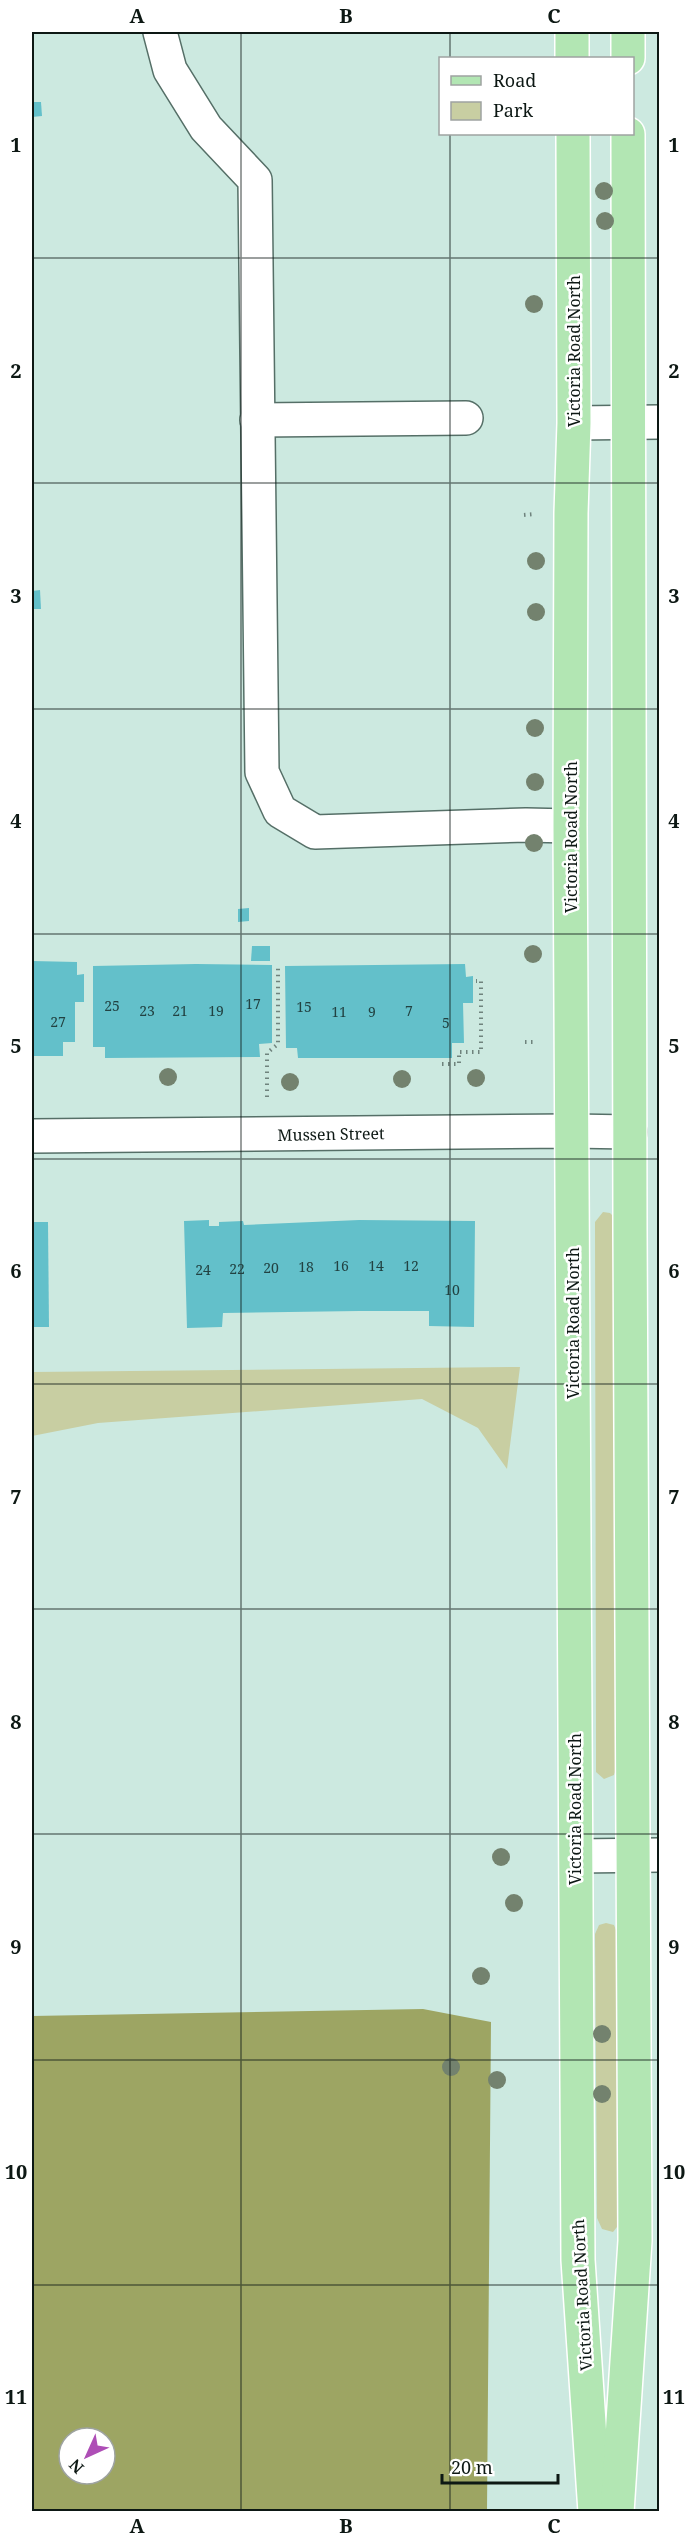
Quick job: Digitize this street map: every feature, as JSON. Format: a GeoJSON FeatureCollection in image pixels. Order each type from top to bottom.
{"type":"FeatureCollection","features":[{"type":"Feature","properties":{"kind":"main road"},"geometry":{"type":"LineString","coordinates":[[572,32],[572,57]]}},
{"type":"Feature","properties":{"kind":"main road"},"geometry":{"type":"LineString","coordinates":[[628,32],[628,57]]}},
{"type":"Feature","properties":{"kind":"main road","name":"Victoria Road North"},"geometry":{"type":"LineString","coordinates":[[573,135],[574,423],[571,513],[570,826],[578,2260],[594,2511]]}},
{"type":"Feature","properties":{"kind":"main road"},"geometry":{"type":"LineString","coordinates":[[617,2511],[635,2241],[646,1855],[630,1132],[645,422],[628,135]]}},
{"type":"Feature","properties":{"kind":"street"},"geometry":{"type":"LineString","coordinates":[[160,32],[170,70],[206,128],[255,180],[262,772],[280,811],[315,832],[526,825],[570,826]]}},
{"type":"Feature","properties":{"kind":"street"},"geometry":{"type":"LineString","coordinates":[[257,420],[466,418]]}},
{"type":"Feature","properties":{"kind":"street"},"geometry":{"type":"LineString","coordinates":[[574,423],[645,422]]}},
{"type":"Feature","properties":{"kind":"street","name":"Mussen Street"},"geometry":{"type":"LineString","coordinates":[[32,1136],[630,1132]]}},
{"type":"Feature","properties":{"kind":"street"},"geometry":{"type":"LineString","coordinates":[[576,1856],[646,1855]]}},
{"type":"Feature","properties":{"kind":"path"},"geometry":{"type":"LineString","coordinates":[[267,1097],[267,1053],[278,1044],[278,965]]}},
{"type":"Feature","properties":{"kind":"path"},"geometry":{"type":"LineString","coordinates":[[442,1064],[459,1064],[459,1052],[481,1052],[481,981],[476,981]]}},
{"type":"Feature","properties":{"kind":"green space"},"geometry":{"type":"Polygon","coordinates":[[[603,1212],[610,1213],[614,1217],[616,1769],[614,1775],[604,1779],[596,1772],[595,1222],[603,1212]]]}},
{"type":"Feature","properties":{"kind":"green space"},"geometry":{"type":"Polygon","coordinates":[[[520,1367],[507,1469],[478,1428],[422,1399],[98,1423],[32,1436],[32,1372],[520,1367]]]}},
{"type":"Feature","properties":{"kind":"green space"},"geometry":{"type":"Polygon","coordinates":[[[606,1923],[614,1925],[618,1935],[618,2219],[617,2227],[613,2232],[602,2229],[597,2218],[595,1934],[599,1925],[606,1923]]]}},
{"type":"Feature","properties":{"kind":"green space"},"geometry":{"type":"Polygon","coordinates":[[[423,2009],[491,2022],[487,2511],[32,2511],[32,2016],[423,2009]]]}},
{"type":"Feature","properties":{"kind":"building"},"geometry":{"type":"Polygon","coordinates":[[[32,102],[41,102],[42,116],[32,117],[32,102]]]}},
{"type":"Feature","properties":{"kind":"building"},"geometry":{"type":"Polygon","coordinates":[[[40,590],[41,609],[32,609],[32,591],[40,590]]]}},
{"type":"Feature","properties":{"kind":"building"},"geometry":{"type":"Polygon","coordinates":[[[249,908],[249,921],[238,922],[238,909],[249,908]]]}},
{"type":"Feature","properties":{"kind":"building"},"geometry":{"type":"Polygon","coordinates":[[[252,946],[270,946],[270,961],[251,961],[252,946]]]}},
{"type":"Feature","properties":{"kind":"building"},"geometry":{"type":"Polygon","coordinates":[[[32,961],[77,962],[77,975],[84,974],[84,1002],[75,1002],[75,1042],[63,1042],[63,1056],[32,1056],[32,961]]]}},
{"type":"Feature","properties":{"kind":"building"},"geometry":{"type":"Polygon","coordinates":[[[465,964],[466,977],[473,976],[473,1003],[463,1003],[464,1043],[452,1043],[452,1058],[298,1058],[297,1048],[286,1048],[285,966],[465,964]]]}},
{"type":"Feature","properties":{"kind":"building"},"geometry":{"type":"Polygon","coordinates":[[[272,965],[272,1043],[259,1044],[260,1057],[105,1058],[105,1047],[93,1047],[93,966],[272,965]]]}},
{"type":"Feature","properties":{"kind":"building"},"geometry":{"type":"Polygon","coordinates":[[[209,1220],[209,1226],[219,1226],[219,1222],[243,1221],[244,1225],[359,1220],[475,1221],[474,1327],[429,1326],[429,1311],[359,1311],[223,1313],[222,1327],[187,1328],[184,1221],[209,1220]]]}},
{"type":"Feature","properties":{"kind":"building"},"geometry":{"type":"Polygon","coordinates":[[[32,1222],[48,1222],[49,1327],[32,1327],[32,1222]]]}}]}
